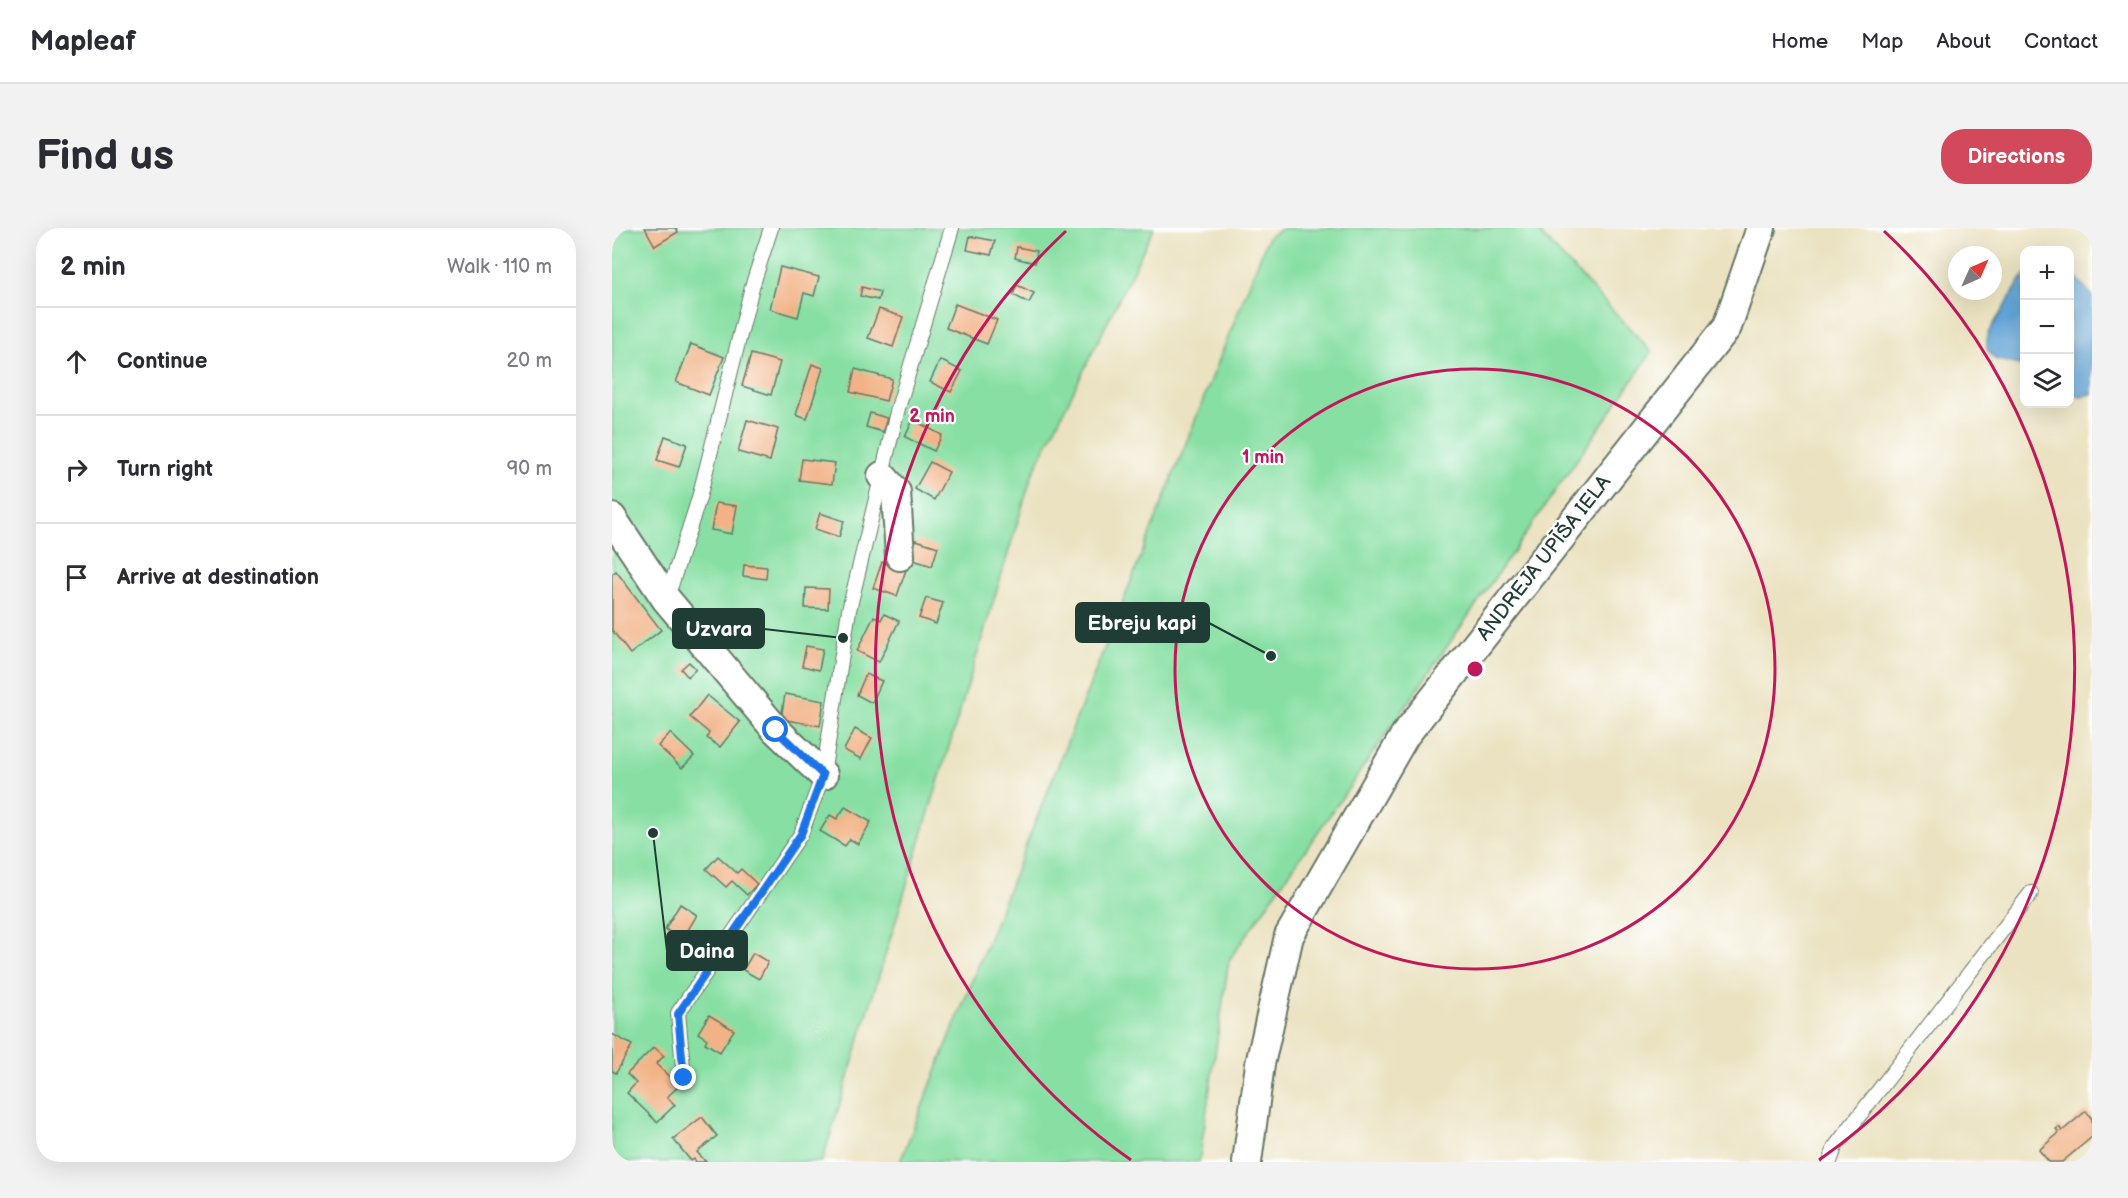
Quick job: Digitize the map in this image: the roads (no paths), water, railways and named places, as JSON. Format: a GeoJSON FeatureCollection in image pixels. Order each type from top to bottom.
{"type":"FeatureCollection","features":[{"type":"Feature","properties":{"kind":"street","name":"ANDREJA UPĪŠA IELA"},"geometry":{"type":"LineString","coordinates":[[1247,1162],[1260,1064],[1289,936],[1405,735],[1727,327],[1761,228]]}},
{"type":"Feature","properties":{"kind":"street"},"geometry":{"type":"LineString","coordinates":[[882,476],[896,492],[900,556]]}},
{"type":"Feature","properties":{"kind":"street"},"geometry":{"type":"LineString","coordinates":[[612,518],[621,552],[666,599],[776,730],[823,775]]}},
{"type":"Feature","properties":{"kind":"lane"},"geometry":{"type":"LineString","coordinates":[[666,599],[699,498],[752,286],[771,228]]}},
{"type":"Feature","properties":{"kind":"lane"},"geometry":{"type":"LineString","coordinates":[[684,1078],[678,1014],[801,834],[823,775],[849,610],[898,408],[952,228]]}},
{"type":"Feature","properties":{"kind":"lane"},"geometry":{"type":"LineString","coordinates":[[1830,1162],[1835,1147],[2031,893]]}},
{"type":"Feature","properties":{"kind":"water"},"geometry":{"type":"Polygon","coordinates":[[[2074,275],[2092,295],[2092,394],[2079,397],[2074,394],[2074,275]]]}},
{"type":"Feature","properties":{"kind":"water"},"geometry":{"type":"Polygon","coordinates":[[[2020,281],[2020,365],[1995,359],[1987,349],[1987,335],[2020,281]]]}},
{"type":"Feature","properties":{"kind":"place","name":"Uzvara"},"geometry":{"type":"Point","coordinates":[843,638]}},
{"type":"Feature","properties":{"kind":"place","name":"Ebreju kapi"},"geometry":{"type":"Point","coordinates":[1271,656]}},
{"type":"Feature","properties":{"kind":"place","name":"Daina"},"geometry":{"type":"Point","coordinates":[653,833]}}]}
